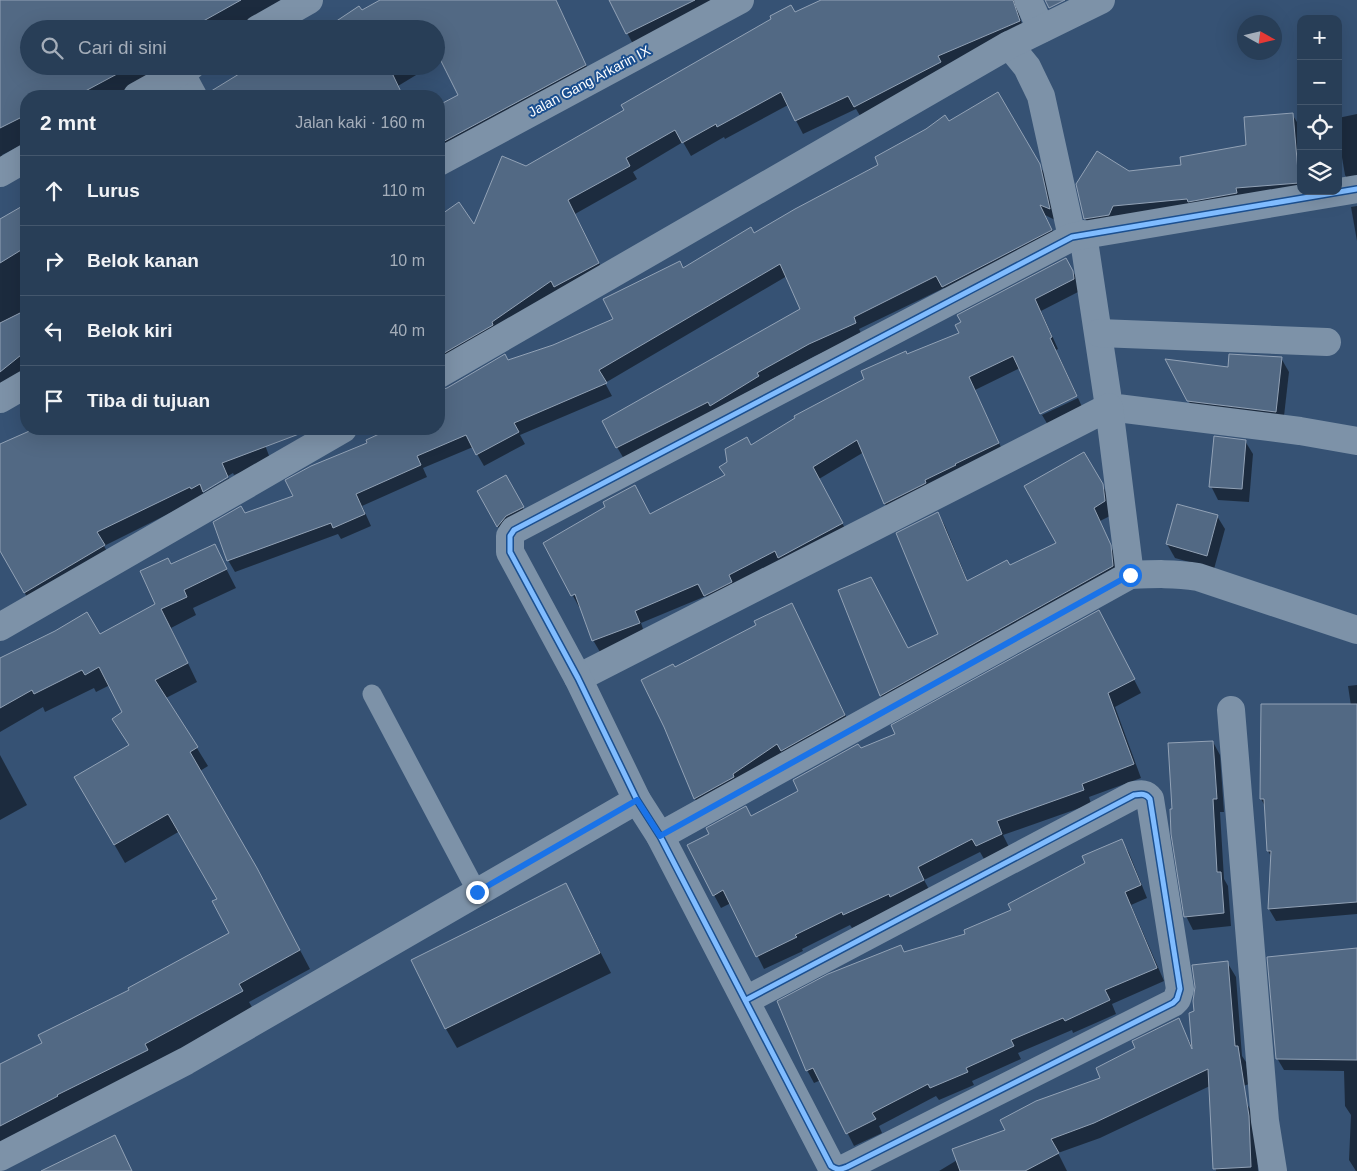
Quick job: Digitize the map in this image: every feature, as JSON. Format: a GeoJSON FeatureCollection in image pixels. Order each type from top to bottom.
{"type":"FeatureCollection","features":[{"type":"Feature","properties":{"kind":"street"},"geometry":{"type":"LineString","coordinates":[[274,20],[309,0]]}},
{"type":"Feature","properties":{"kind":"street","name":"Jalan Gang Arkarin IX"},"geometry":{"type":"LineString","coordinates":[[445,159],[740,0]]}},
{"type":"Feature","properties":{"kind":"street"},"geometry":{"type":"LineString","coordinates":[[1028,0],[1041,29]]}},
{"type":"Feature","properties":{"kind":"street"},"geometry":{"type":"LineString","coordinates":[[445,371],[1009,45],[1101,0]]}},
{"type":"Feature","properties":{"kind":"street"},"geometry":{"type":"LineString","coordinates":[[1009,45],[1027,67],[1042,96],[1078,236],[1098,333],[1110,407],[1130,575]]}},
{"type":"Feature","properties":{"kind":"street"},"geometry":{"type":"LineString","coordinates":[[148,90],[174,75]]}},
{"type":"Feature","properties":{"kind":"street"},"geometry":{"type":"LineString","coordinates":[[187,75],[191,90]]}},
{"type":"Feature","properties":{"kind":"street"},"geometry":{"type":"LineString","coordinates":[[0,173],[20,161]]}},
{"type":"Feature","properties":{"kind":"street"},"geometry":{"type":"LineString","coordinates":[[746,1000],[1134,795],[1142,794],[1150,800],[1180,989],[1177,999],[1173,1003],[840,1170],[831,1166],[660,836],[637,800],[578,678],[510,552],[510,536],[514,530],[1078,236],[1357,189]]}},
{"type":"Feature","properties":{"kind":"street"},"geometry":{"type":"LineString","coordinates":[[1098,333],[1327,342]]}},
{"type":"Feature","properties":{"kind":"street"},"geometry":{"type":"LineString","coordinates":[[0,398],[20,387]]}},
{"type":"Feature","properties":{"kind":"street"},"geometry":{"type":"LineString","coordinates":[[578,678],[1110,407],[1300,431],[1357,441]]}},
{"type":"Feature","properties":{"kind":"street"},"geometry":{"type":"LineString","coordinates":[[0,627],[334,435]]}},
{"type":"Feature","properties":{"kind":"street"},"geometry":{"type":"LineString","coordinates":[[660,836],[1130,575],[1164,573],[1198,578],[1357,630]]}},
{"type":"Feature","properties":{"kind":"street"},"geometry":{"type":"LineString","coordinates":[[1231,710],[1265,1121],[1273,1171]]}},
{"type":"Feature","properties":{"kind":"street"},"geometry":{"type":"LineString","coordinates":[[0,1157],[186,1061],[637,800]]}},
{"type":"Feature","properties":{"kind":"lane"},"geometry":{"type":"LineString","coordinates":[[372,694],[477,892]]}},
{"type":"Feature","properties":{"kind":"building"},"geometry":{"type":"Polygon","coordinates":[[[0,0],[241,0],[205,20],[20,20],[20,75],[115,75],[87,90],[20,90],[20,118],[0,128],[0,0]]]}},
{"type":"Feature","properties":{"kind":"building"},"geometry":{"type":"Polygon","coordinates":[[[380,0],[556,0],[586,65],[445,141],[445,102],[458,95],[445,69],[445,20],[338,20],[359,6],[362,10],[380,0]]]}},
{"type":"Feature","properties":{"kind":"building"},"geometry":{"type":"Polygon","coordinates":[[[609,0],[695,0],[626,34],[609,0]]]}},
{"type":"Feature","properties":{"kind":"building"},"geometry":{"type":"Polygon","coordinates":[[[821,0],[1013,0],[1020,21],[938,56],[941,62],[854,107],[848,96],[795,121],[781,92],[717,127],[716,124],[682,143],[675,130],[626,158],[630,166],[568,200],[599,263],[554,287],[551,281],[492,322],[493,325],[445,353],[445,212],[459,202],[474,224],[502,156],[526,166],[624,110],[621,105],[771,19],[770,16],[791,5],[795,12],[821,0]]]}},
{"type":"Feature","properties":{"kind":"building"},"geometry":{"type":"Polygon","coordinates":[[[1045,0],[1065,0],[1049,8],[1045,0]]]}},
{"type":"Feature","properties":{"kind":"building"},"geometry":{"type":"Polygon","coordinates":[[[237,75],[393,75],[400,90],[213,90],[237,75]]]}},
{"type":"Feature","properties":{"kind":"building"},"geometry":{"type":"Polygon","coordinates":[[[998,92],[1040,164],[1050,209],[1040,205],[1052,230],[942,287],[936,276],[854,317],[856,323],[809,344],[757,373],[759,376],[710,406],[708,402],[616,448],[602,421],[800,309],[780,264],[599,370],[607,383],[514,423],[519,432],[476,455],[466,435],[417,456],[421,465],[356,494],[365,514],[333,528],[331,523],[227,561],[213,522],[241,506],[245,513],[293,496],[285,480],[311,466],[367,443],[366,440],[377,435],[445,435],[445,388],[505,354],[508,360],[553,345],[613,319],[603,299],[680,261],[683,268],[751,227],[754,233],[878,165],[875,157],[926,129],[945,115],[949,121],[998,92]]]}},
{"type":"Feature","properties":{"kind":"building"},"geometry":{"type":"Polygon","coordinates":[[[1293,113],[1297,183],[1236,188],[1237,193],[1188,202],[1187,199],[1113,206],[1109,215],[1084,219],[1076,184],[1097,151],[1129,171],[1181,165],[1180,157],[1246,145],[1244,117],[1293,113]]]}},
{"type":"Feature","properties":{"kind":"building"},"geometry":{"type":"Polygon","coordinates":[[[20,207],[20,251],[0,263],[0,219],[20,207]]]}},
{"type":"Feature","properties":{"kind":"building"},"geometry":{"type":"Polygon","coordinates":[[[1066,258],[1073,271],[1074,279],[1035,299],[1052,337],[1050,338],[1077,396],[1040,414],[1013,356],[969,377],[999,443],[955,464],[925,480],[926,483],[884,504],[857,440],[813,467],[843,523],[778,558],[775,551],[729,575],[732,582],[704,596],[698,584],[635,611],[640,623],[592,641],[575,594],[571,596],[543,543],[605,507],[603,502],[635,485],[650,514],[725,475],[719,467],[727,462],[725,449],[747,437],[751,445],[795,418],[794,416],[864,379],[861,371],[906,351],[907,354],[959,333],[955,325],[961,322],[957,315],[1066,258]]]}},
{"type":"Feature","properties":{"kind":"building"},"geometry":{"type":"Polygon","coordinates":[[[20,313],[20,356],[0,372],[0,323],[20,313]]]}},
{"type":"Feature","properties":{"kind":"building"},"geometry":{"type":"Polygon","coordinates":[[[1229,354],[1282,357],[1276,412],[1187,401],[1165,359],[1228,367],[1229,354]]]}},
{"type":"Feature","properties":{"kind":"building"},"geometry":{"type":"Polygon","coordinates":[[[20,435],[296,435],[222,463],[228,477],[203,492],[200,484],[191,489],[190,487],[97,532],[105,545],[24,593],[0,551],[0,444],[20,435]]]}},
{"type":"Feature","properties":{"kind":"building"},"geometry":{"type":"Polygon","coordinates":[[[1214,436],[1246,440],[1242,489],[1209,487],[1214,436]]]}},
{"type":"Feature","properties":{"kind":"building"},"geometry":{"type":"Polygon","coordinates":[[[1084,452],[1103,484],[1105,501],[1094,508],[1111,545],[1113,566],[880,696],[838,590],[871,577],[908,648],[938,634],[896,533],[938,512],[967,581],[1007,560],[1010,565],[1056,543],[1024,486],[1084,452]]]}},
{"type":"Feature","properties":{"kind":"building"},"geometry":{"type":"Polygon","coordinates":[[[506,475],[524,507],[506,516],[497,527],[477,491],[506,475]]]}},
{"type":"Feature","properties":{"kind":"building"},"geometry":{"type":"Polygon","coordinates":[[[1177,504],[1218,515],[1207,556],[1166,544],[1177,504]]]}},
{"type":"Feature","properties":{"kind":"building"},"geometry":{"type":"Polygon","coordinates":[[[215,544],[227,569],[184,590],[187,597],[161,609],[188,663],[155,680],[198,747],[190,752],[257,868],[300,950],[239,984],[243,991],[145,1044],[148,1050],[57,1095],[0,1126],[0,1064],[42,1043],[38,1035],[129,990],[128,988],[229,933],[212,901],[217,899],[168,814],[114,845],[74,777],[129,745],[112,719],[122,712],[99,667],[85,675],[82,670],[34,694],[32,690],[0,708],[0,658],[55,631],[87,612],[100,634],[155,604],[140,571],[168,558],[171,564],[215,544]]]}},
{"type":"Feature","properties":{"kind":"building"},"geometry":{"type":"Polygon","coordinates":[[[792,603],[845,715],[781,751],[777,744],[733,774],[734,777],[694,799],[664,727],[641,680],[673,664],[675,667],[756,625],[754,621],[792,603]]]}},
{"type":"Feature","properties":{"kind":"building"},"geometry":{"type":"Polygon","coordinates":[[[1099,610],[1135,679],[1108,693],[1134,764],[1082,784],[1084,790],[997,821],[1002,834],[976,846],[972,839],[918,867],[924,880],[890,897],[889,894],[843,915],[842,912],[756,957],[723,890],[713,896],[687,845],[709,834],[706,828],[746,806],[751,816],[798,791],[793,780],[858,744],[861,748],[895,734],[891,725],[1099,610]]]}},
{"type":"Feature","properties":{"kind":"building"},"geometry":{"type":"Polygon","coordinates":[[[1261,704],[1357,704],[1357,902],[1268,909],[1271,851],[1267,851],[1264,799],[1260,799],[1261,704]]]}},
{"type":"Feature","properties":{"kind":"building"},"geometry":{"type":"Polygon","coordinates":[[[1213,741],[1217,799],[1213,799],[1217,872],[1221,872],[1224,913],[1184,917],[1171,834],[1170,809],[1172,809],[1168,743],[1213,741]]]}},
{"type":"Feature","properties":{"kind":"building"},"geometry":{"type":"Polygon","coordinates":[[[1122,839],[1141,885],[1125,892],[1157,968],[1105,990],[1110,1000],[1065,1021],[1063,1018],[1011,1040],[1014,1046],[966,1068],[968,1072],[930,1088],[928,1084],[872,1113],[876,1119],[846,1134],[813,1068],[806,1071],[777,1001],[828,974],[901,945],[904,952],[965,934],[964,930],[1011,910],[1008,904],[1085,863],[1082,856],[1122,839]]]}},
{"type":"Feature","properties":{"kind":"building"},"geometry":{"type":"Polygon","coordinates":[[[566,883],[600,953],[445,1029],[411,960],[566,883]]]}},
{"type":"Feature","properties":{"kind":"building"},"geometry":{"type":"Polygon","coordinates":[[[1357,948],[1357,1060],[1276,1059],[1267,957],[1357,948]]]}},
{"type":"Feature","properties":{"kind":"building"},"geometry":{"type":"Polygon","coordinates":[[[1228,961],[1235,1046],[1238,1046],[1249,1116],[1251,1167],[1213,1169],[1208,1069],[1094,1123],[1051,1139],[1059,1153],[1025,1171],[960,1171],[952,1149],[1005,1130],[1000,1120],[1036,1101],[1100,1078],[1096,1068],[1135,1048],[1132,1041],[1179,1018],[1192,1049],[1189,1013],[1194,1011],[1195,987],[1192,965],[1228,961]]]}},
{"type":"Feature","properties":{"kind":"building"},"geometry":{"type":"Polygon","coordinates":[[[115,1135],[132,1171],[41,1171],[115,1135]]]}},
{"type":"Feature","properties":{"kind":"cycle path"},"geometry":{"type":"LineString","coordinates":[[746,1000],[1134,795],[1141,794],[1150,799],[1180,989],[1177,999],[1173,1003],[847,1167],[835,1168],[831,1166],[660,836],[637,800],[578,678],[510,552],[510,536],[514,530],[1072,237],[1357,189]]}},
{"type":"Feature","properties":{"kind":"route"},"geometry":{"type":"LineString","coordinates":[[477,892],[637,800],[660,836],[1130,575]]}}]}
